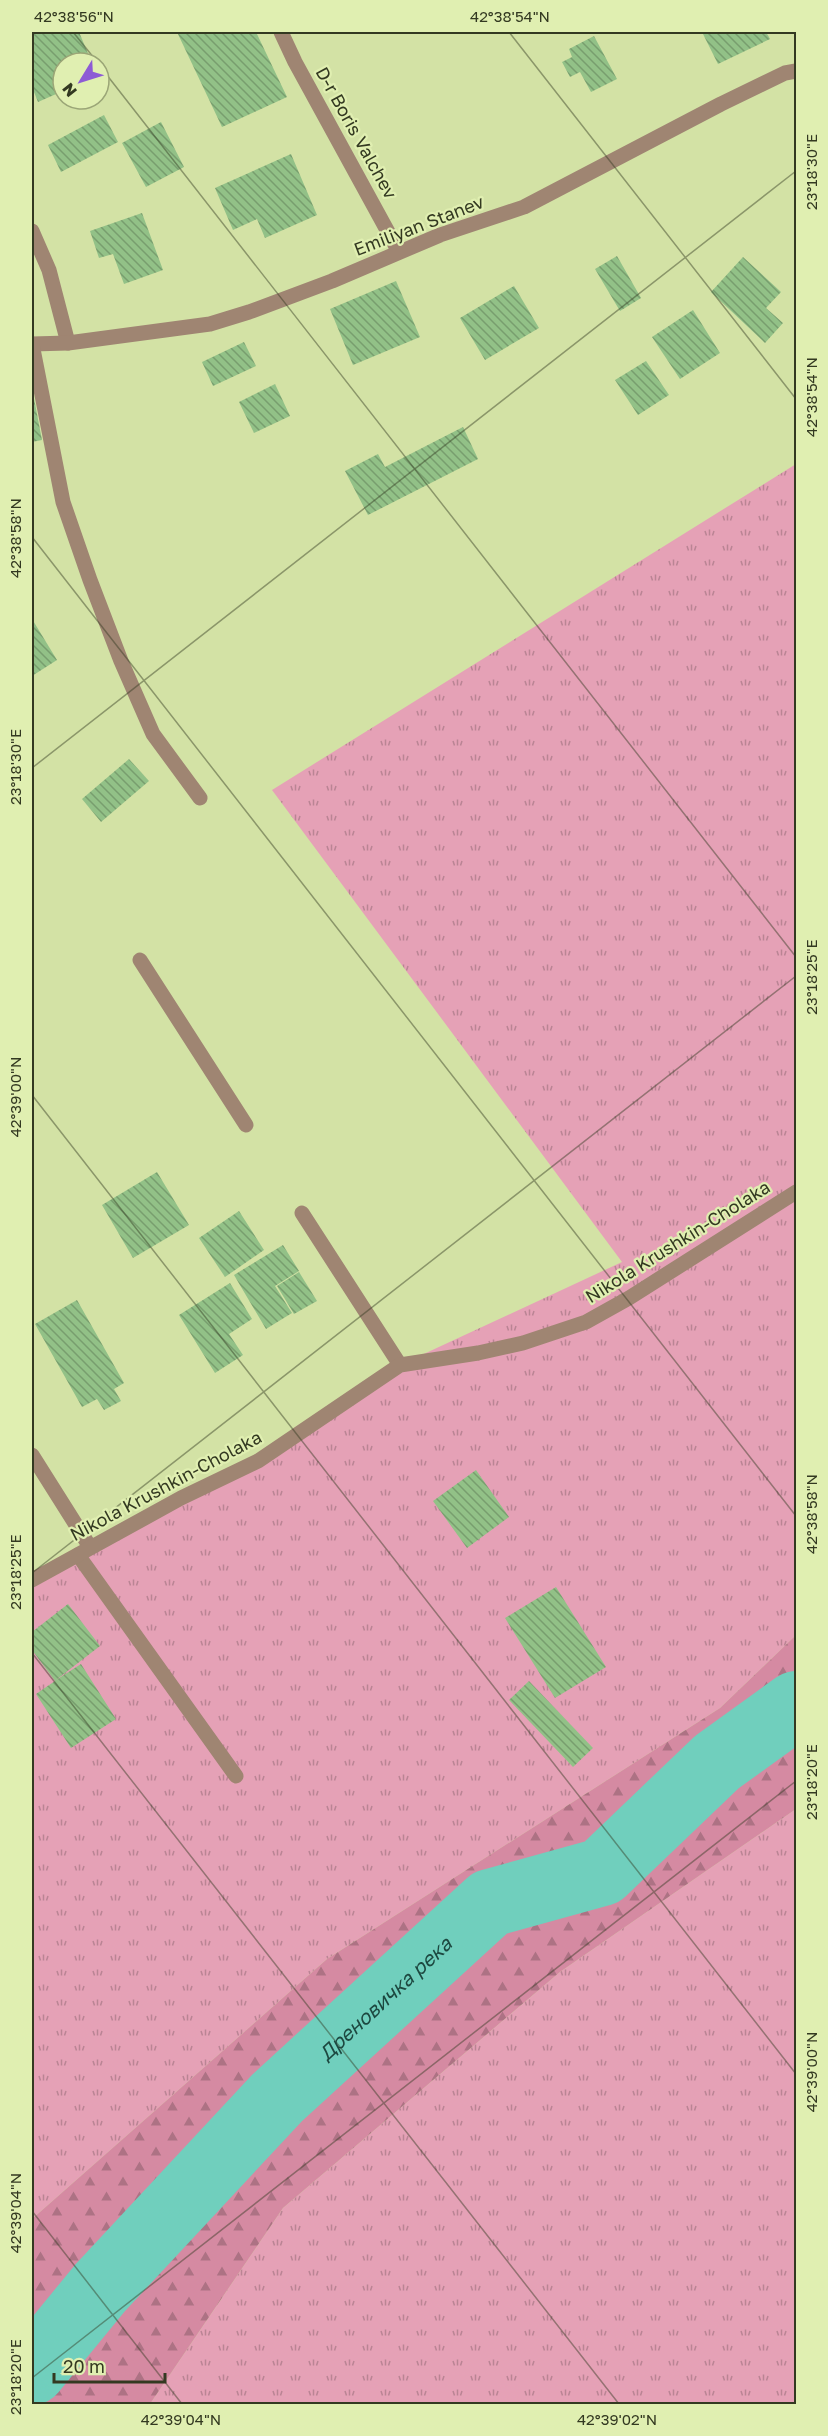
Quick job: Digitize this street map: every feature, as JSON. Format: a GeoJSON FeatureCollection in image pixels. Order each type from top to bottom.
{"type":"FeatureCollection","features":[{"type":"Feature","properties":{"kind":"street","name":"D-r Boris Valchev"},"geometry":{"type":"LineString","coordinates":[[281,32],[295,62],[399,252]]}},
{"type":"Feature","properties":{"kind":"street","name":"Emiliyan Stanev"},"geometry":{"type":"LineString","coordinates":[[32,344],[68,343],[210,324],[332,281],[440,235],[524,207],[784,73],[796,72]]}},
{"type":"Feature","properties":{"kind":"street"},"geometry":{"type":"LineString","coordinates":[[32,231],[49,270],[68,343]]}},
{"type":"Feature","properties":{"kind":"street"},"geometry":{"type":"LineString","coordinates":[[32,344],[63,502],[90,580],[153,734],[200,798]]}},
{"type":"Feature","properties":{"kind":"street"},"geometry":{"type":"LineString","coordinates":[[140,960],[246,1125]]}},
{"type":"Feature","properties":{"kind":"street","name":"Nikola Krushkin-Cholaka"},"geometry":{"type":"LineString","coordinates":[[32,1580],[181,1498],[258,1461],[400,1365],[501,1348],[586,1322],[629,1298],[796,1192]]}},
{"type":"Feature","properties":{"kind":"street"},"geometry":{"type":"LineString","coordinates":[[302,1213],[400,1365]]}},
{"type":"Feature","properties":{"kind":"street"},"geometry":{"type":"LineString","coordinates":[[32,1455],[84,1551],[236,1776]]}},
{"type":"Feature","properties":{"kind":"green space"},"geometry":{"type":"Polygon","coordinates":[[[796,464],[796,1635],[720,1708],[327,1959],[32,2219],[32,1586],[258,1461],[400,1365],[622,1262],[272,790],[796,464]]]}},
{"type":"Feature","properties":{"kind":"green space"},"geometry":{"type":"Polygon","coordinates":[[[796,1635],[796,1809],[560,1972],[283,2208],[150,2404],[32,2404],[32,2219],[327,1959],[720,1708],[796,1635]]]}},
{"type":"Feature","properties":{"kind":"green space"},"geometry":{"type":"Polygon","coordinates":[[[796,1809],[796,2404],[150,2404],[283,2208],[560,1972],[796,1809]]]}},
{"type":"Feature","properties":{"kind":"building"},"geometry":{"type":"Polygon","coordinates":[[[32,32],[79,32],[87,51],[51,51],[51,96],[38,102],[32,87],[32,32]]]}},
{"type":"Feature","properties":{"kind":"building"},"geometry":{"type":"Polygon","coordinates":[[[177,32],[256,32],[287,97],[222,127],[177,32]]]}},
{"type":"Feature","properties":{"kind":"building"},"geometry":{"type":"Polygon","coordinates":[[[702,32],[766,32],[770,39],[718,64],[702,32]]]}},
{"type":"Feature","properties":{"kind":"building"},"geometry":{"type":"Polygon","coordinates":[[[594,36],[617,79],[591,92],[580,72],[570,77],[562,62],[572,57],[569,49],[594,36]]]}},
{"type":"Feature","properties":{"kind":"building"},"geometry":{"type":"Polygon","coordinates":[[[104,115],[118,142],[61,172],[48,145],[104,115]]]}},
{"type":"Feature","properties":{"kind":"building"},"geometry":{"type":"Polygon","coordinates":[[[161,122],[184,167],[146,187],[122,143],[161,122]]]}},
{"type":"Feature","properties":{"kind":"building"},"geometry":{"type":"Polygon","coordinates":[[[291,154],[317,215],[265,238],[257,219],[233,230],[215,188],[291,154]]]}},
{"type":"Feature","properties":{"kind":"building"},"geometry":{"type":"Polygon","coordinates":[[[142,213],[163,270],[124,284],[113,254],[99,258],[90,231],[142,213]]]}},
{"type":"Feature","properties":{"kind":"building"},"geometry":{"type":"Polygon","coordinates":[[[617,256],[641,298],[620,311],[595,269],[617,256]]]}},
{"type":"Feature","properties":{"kind":"building"},"geometry":{"type":"Polygon","coordinates":[[[743,257],[781,292],[766,308],[783,323],[765,343],[711,292],[743,257]]]}},
{"type":"Feature","properties":{"kind":"building"},"geometry":{"type":"Polygon","coordinates":[[[396,281],[420,337],[353,365],[330,309],[396,281]]]}},
{"type":"Feature","properties":{"kind":"building"},"geometry":{"type":"Polygon","coordinates":[[[514,286],[539,328],[485,360],[460,318],[514,286]]]}},
{"type":"Feature","properties":{"kind":"building"},"geometry":{"type":"Polygon","coordinates":[[[693,310],[720,353],[680,379],[652,337],[693,310]]]}},
{"type":"Feature","properties":{"kind":"building"},"geometry":{"type":"Polygon","coordinates":[[[244,342],[256,366],[213,386],[202,362],[244,342]]]}},
{"type":"Feature","properties":{"kind":"building"},"geometry":{"type":"Polygon","coordinates":[[[646,361],[669,395],[638,415],[615,380],[646,361]]]}},
{"type":"Feature","properties":{"kind":"building"},"geometry":{"type":"Polygon","coordinates":[[[275,384],[290,416],[254,433],[239,402],[275,384]]]}},
{"type":"Feature","properties":{"kind":"building"},"geometry":{"type":"Polygon","coordinates":[[[32,388],[42,440],[32,442],[32,388]]]}},
{"type":"Feature","properties":{"kind":"building"},"geometry":{"type":"Polygon","coordinates":[[[463,427],[478,459],[368,515],[345,471],[378,454],[385,467],[463,427]]]}},
{"type":"Feature","properties":{"kind":"building"},"geometry":{"type":"Polygon","coordinates":[[[32,619],[57,660],[32,676],[32,619]]]}},
{"type":"Feature","properties":{"kind":"building"},"geometry":{"type":"Polygon","coordinates":[[[129,759],[149,781],[101,822],[82,799],[129,759]]]}},
{"type":"Feature","properties":{"kind":"building"},"geometry":{"type":"Polygon","coordinates":[[[157,1172],[189,1225],[133,1258],[102,1205],[157,1172]]]}},
{"type":"Feature","properties":{"kind":"building"},"geometry":{"type":"Polygon","coordinates":[[[239,1211],[264,1250],[225,1277],[199,1238],[239,1211]]]}},
{"type":"Feature","properties":{"kind":"building"},"geometry":{"type":"Polygon","coordinates":[[[283,1245],[299,1271],[275,1286],[292,1313],[266,1329],[234,1275],[283,1245]]]}},
{"type":"Feature","properties":{"kind":"building"},"geometry":{"type":"Polygon","coordinates":[[[299,1272],[317,1301],[294,1314],[277,1286],[299,1272]]]}},
{"type":"Feature","properties":{"kind":"building"},"geometry":{"type":"Polygon","coordinates":[[[230,1283],[252,1319],[229,1334],[243,1355],[215,1373],[179,1315],[230,1283]]]}},
{"type":"Feature","properties":{"kind":"building"},"geometry":{"type":"Polygon","coordinates":[[[77,1300],[124,1383],[114,1389],[121,1401],[104,1410],[97,1399],[82,1407],[35,1324],[77,1300]]]}},
{"type":"Feature","properties":{"kind":"building"},"geometry":{"type":"Polygon","coordinates":[[[476,1470],[509,1517],[467,1548],[433,1501],[476,1470]]]}},
{"type":"Feature","properties":{"kind":"building"},"geometry":{"type":"Polygon","coordinates":[[[556,1587],[606,1667],[555,1698],[505,1618],[556,1587]]]}},
{"type":"Feature","properties":{"kind":"building"},"geometry":{"type":"Polygon","coordinates":[[[68,1604],[100,1646],[56,1680],[81,1664],[116,1719],[71,1748],[36,1694],[55,1681],[32,1650],[32,1632],[68,1604]]]}},
{"type":"Feature","properties":{"kind":"building"},"geometry":{"type":"Polygon","coordinates":[[[529,1681],[593,1748],[573,1767],[509,1700],[529,1681]]]}},
{"type":"Feature","properties":{"kind":"waterway","name":"Дреновичка река"},"geometry":{"type":"LineString","coordinates":[[32,2371],[100,2288],[277,2098],[490,1903],[602,1872],[717,1762],[796,1705]]}}]}
